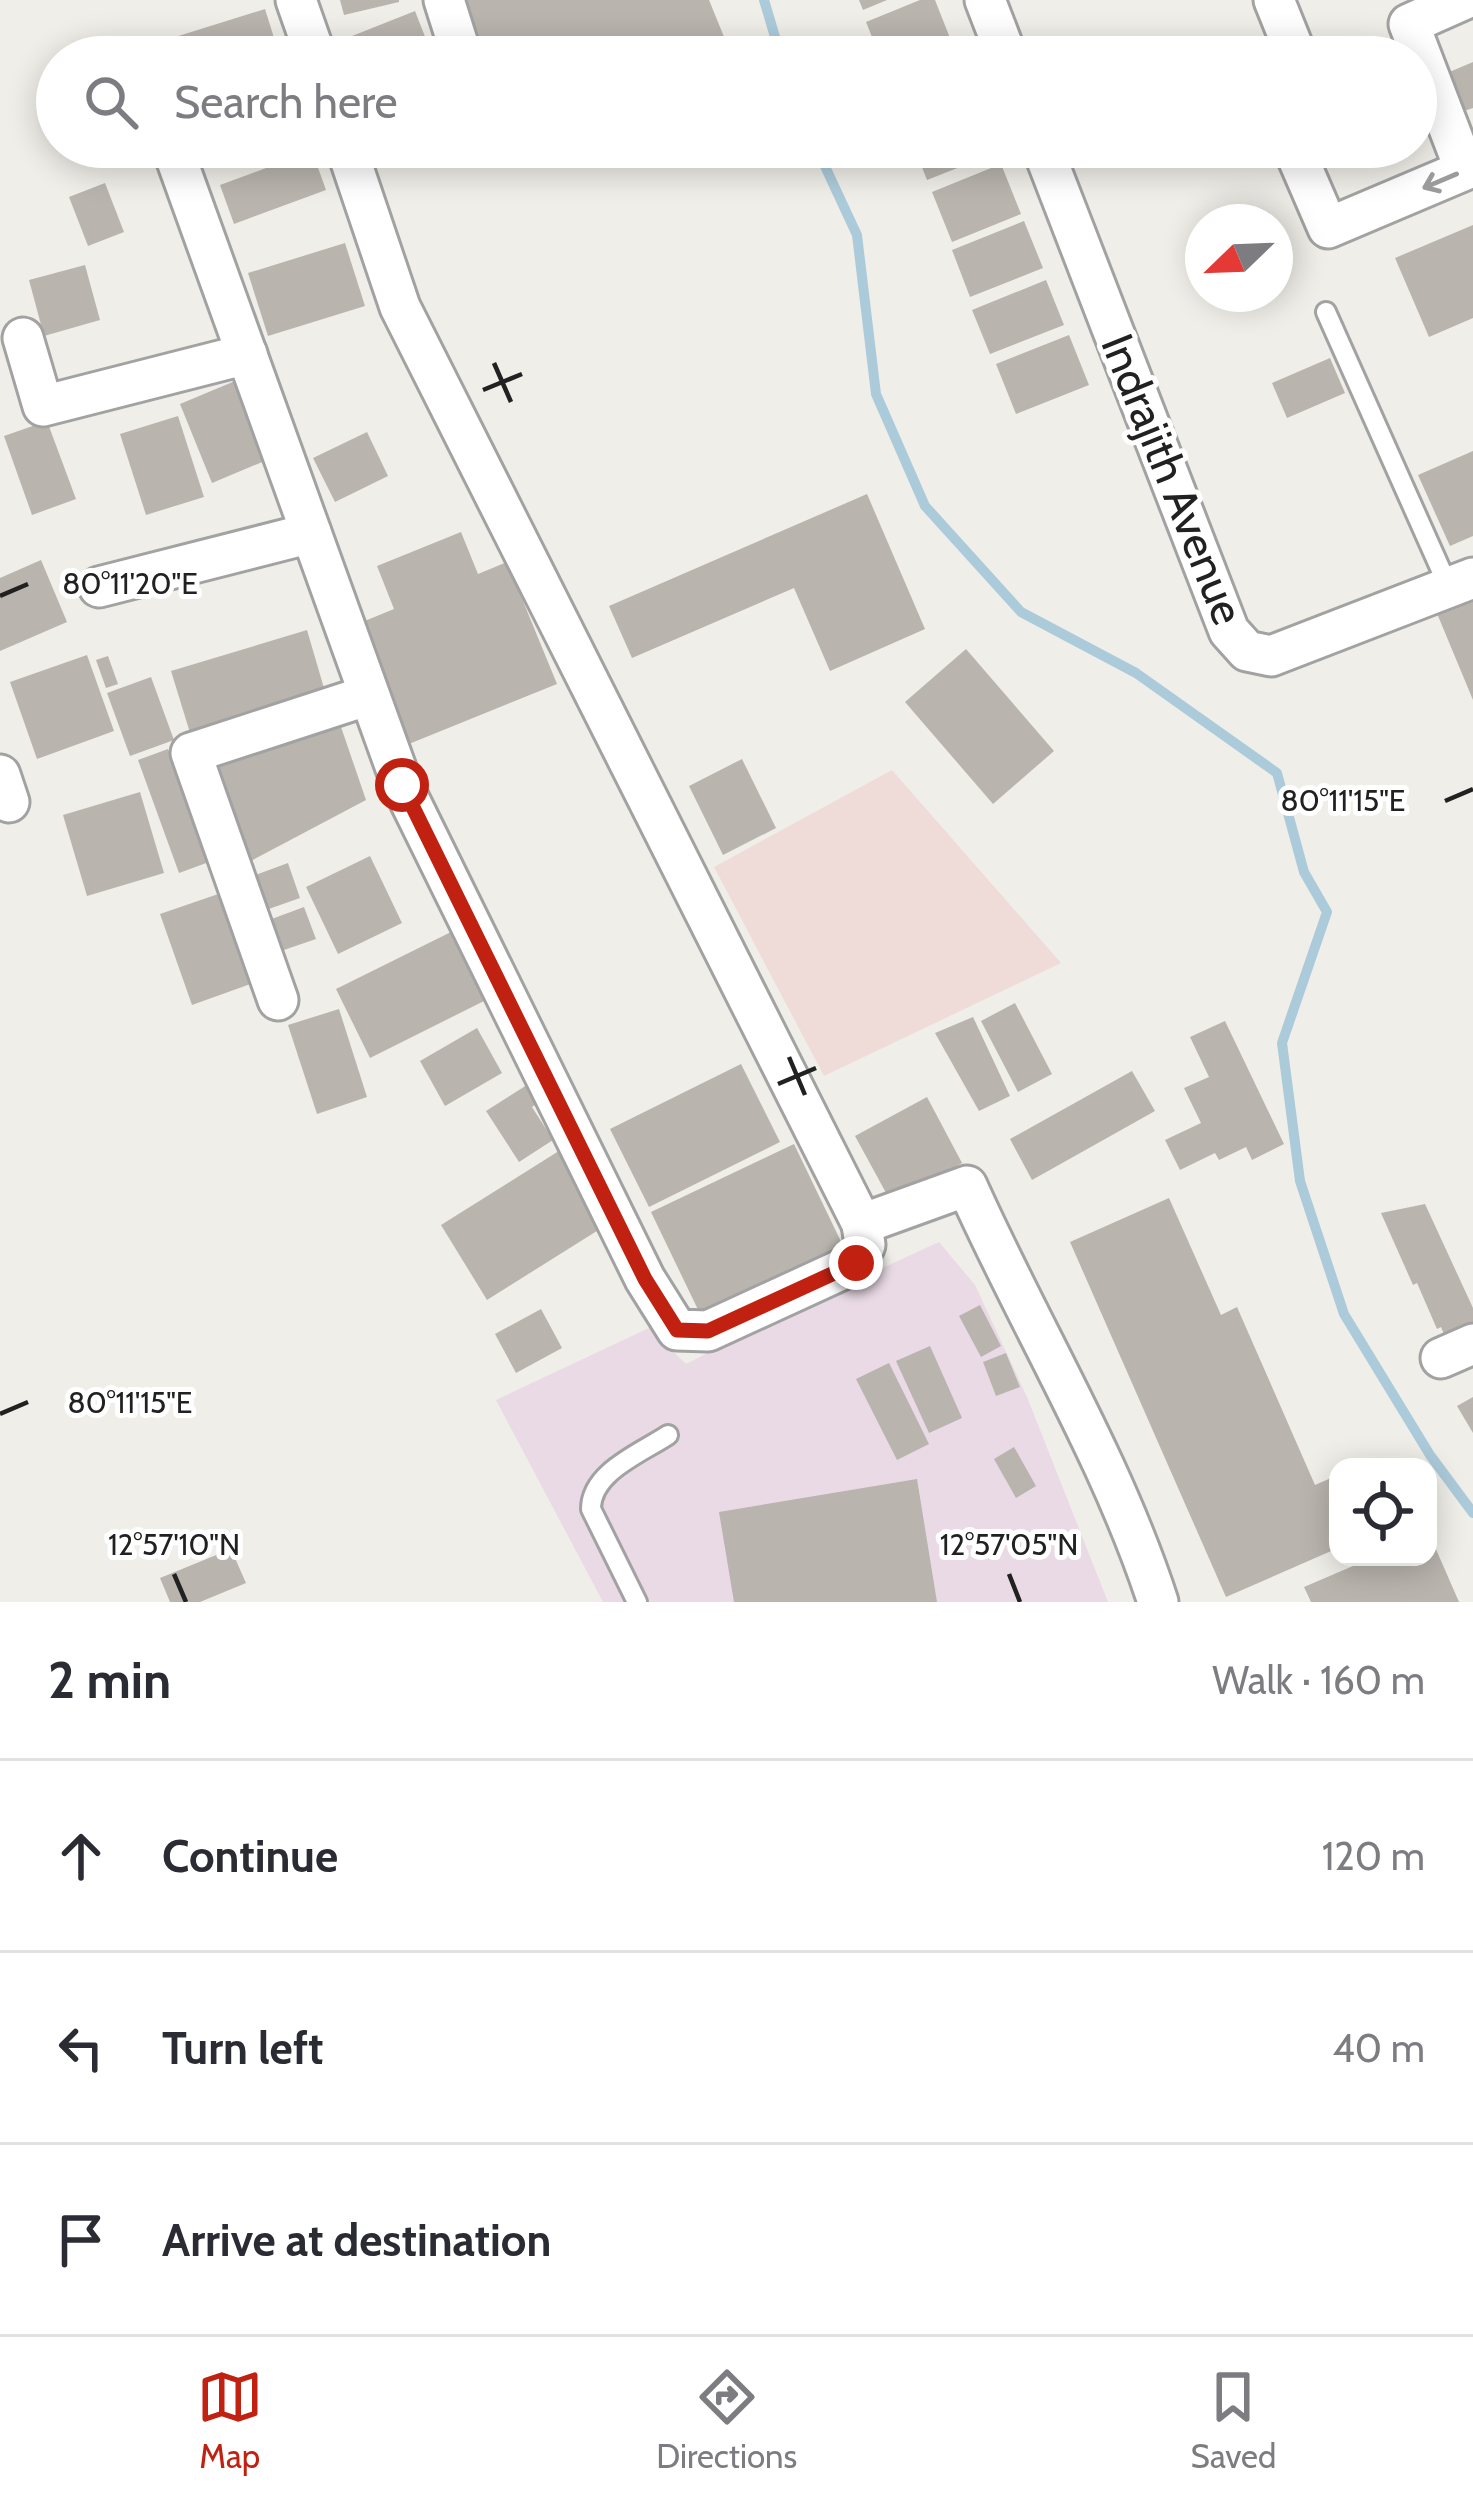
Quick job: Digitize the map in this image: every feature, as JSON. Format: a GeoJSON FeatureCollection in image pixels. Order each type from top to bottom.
{"type":"FeatureCollection","features":[{"type":"Feature","properties":{"kind":"street"},"geometry":{"type":"LineString","coordinates":[[296,0],[309,36]]}},
{"type":"Feature","properties":{"kind":"street"},"geometry":{"type":"LineString","coordinates":[[444,0],[455,36]]}},
{"type":"Feature","properties":{"kind":"street"},"geometry":{"type":"LineString","coordinates":[[985,0],[999,36]]}},
{"type":"Feature","properties":{"kind":"street"},"geometry":{"type":"LineString","coordinates":[[1274,0],[1289,36]]}},
{"type":"Feature","properties":{"kind":"street"},"geometry":{"type":"LineString","coordinates":[[1413,36],[1408,24],[1463,0]]}},
{"type":"Feature","properties":{"kind":"street"},"geometry":{"type":"LineString","coordinates":[[1302,168],[1328,228],[1465,170],[1437,98]]}},
{"type":"Feature","properties":{"kind":"street"},"geometry":{"type":"LineString","coordinates":[[180,168],[402,785],[645,1279],[677,1330],[708,1331],[856,1263],[865,1245],[862,1224],[400,307],[353,168]]}},
{"type":"Feature","properties":{"kind":"street","name":"Indrajith Avenue"},"geometry":{"type":"LineString","coordinates":[[1050,168],[1229,631],[1247,651],[1271,656],[1461,583]]}},
{"type":"Feature","properties":{"kind":"street"},"geometry":{"type":"LineString","coordinates":[[23,338],[43,406],[247,354]]}},
{"type":"Feature","properties":{"kind":"street"},"geometry":{"type":"LineString","coordinates":[[98,587],[311,533]]}},
{"type":"Feature","properties":{"kind":"street"},"geometry":{"type":"LineString","coordinates":[[278,1000],[191,753],[369,695]]}},
{"type":"Feature","properties":{"kind":"street"},"geometry":{"type":"LineString","coordinates":[[862,1224],[967,1186],[1008,1279],[1134,1528],[1158,1602]]}},
{"type":"Feature","properties":{"kind":"lane"},"geometry":{"type":"LineString","coordinates":[[1326,312],[1461,583]]}},
{"type":"Feature","properties":{"kind":"lane"},"geometry":{"type":"LineString","coordinates":[[637,1602],[591,1509],[591,1495],[604,1477],[668,1435]]}},
{"type":"Feature","properties":{"kind":"shaded area"},"geometry":{"type":"Polygon","coordinates":[[[892,770],[1061,963],[824,1076],[714,867],[892,770]]]}},
{"type":"Feature","properties":{"kind":"shaded area"},"geometry":{"type":"Polygon","coordinates":[[[939,1242],[975,1285],[1027,1397],[1108,1602],[603,1602],[496,1400],[649,1328],[686,1364],[939,1242]]]}},
{"type":"Feature","properties":{"kind":"building"},"geometry":{"type":"Polygon","coordinates":[[[340,0],[399,0],[399,2],[344,15],[340,0]]]}},
{"type":"Feature","properties":{"kind":"building"},"geometry":{"type":"Polygon","coordinates":[[[462,0],[709,0],[724,36],[477,36],[462,0]]]}},
{"type":"Feature","properties":{"kind":"building"},"geometry":{"type":"Polygon","coordinates":[[[859,0],[887,0],[863,10],[859,0]]]}},
{"type":"Feature","properties":{"kind":"building"},"geometry":{"type":"Polygon","coordinates":[[[920,0],[935,0],[949,36],[872,36],[866,22],[920,0]]]}},
{"type":"Feature","properties":{"kind":"building"},"geometry":{"type":"Polygon","coordinates":[[[265,9],[273,36],[178,36],[265,9]]]}},
{"type":"Feature","properties":{"kind":"building"},"geometry":{"type":"Polygon","coordinates":[[[415,11],[425,36],[352,36],[415,11]]]}},
{"type":"Feature","properties":{"kind":"building"},"geometry":{"type":"Polygon","coordinates":[[[1473,62],[1473,108],[1464,111],[1447,73],[1473,62]]]}},
{"type":"Feature","properties":{"kind":"building"},"geometry":{"type":"Polygon","coordinates":[[[266,168],[318,168],[326,190],[234,224],[220,185],[266,168]]]}},
{"type":"Feature","properties":{"kind":"building"},"geometry":{"type":"Polygon","coordinates":[[[922,168],[957,168],[927,180],[922,168]]]}},
{"type":"Feature","properties":{"kind":"building"},"geometry":{"type":"Polygon","coordinates":[[[991,168],[1003,168],[1021,214],[952,242],[932,192],[991,168]]]}},
{"type":"Feature","properties":{"kind":"building"},"geometry":{"type":"Polygon","coordinates":[[[105,183],[124,232],[88,246],[69,197],[105,183]]]}},
{"type":"Feature","properties":{"kind":"building"},"geometry":{"type":"Polygon","coordinates":[[[1024,221],[1043,268],[970,297],[952,250],[1024,221]]]}},
{"type":"Feature","properties":{"kind":"building"},"geometry":{"type":"Polygon","coordinates":[[[1473,225],[1473,318],[1429,337],[1395,258],[1473,225]]]}},
{"type":"Feature","properties":{"kind":"building"},"geometry":{"type":"Polygon","coordinates":[[[345,243],[365,306],[268,336],[248,273],[345,243]]]}},
{"type":"Feature","properties":{"kind":"building"},"geometry":{"type":"Polygon","coordinates":[[[85,265],[100,320],[44,336],[29,280],[85,265]]]}},
{"type":"Feature","properties":{"kind":"building"},"geometry":{"type":"Polygon","coordinates":[[[1046,280],[1064,325],[990,354],[972,310],[1046,280]]]}},
{"type":"Feature","properties":{"kind":"building"},"geometry":{"type":"Polygon","coordinates":[[[1069,335],[1089,385],[1016,414],[996,364],[1069,335]]]}},
{"type":"Feature","properties":{"kind":"building"},"geometry":{"type":"Polygon","coordinates":[[[1330,358],[1345,393],[1287,418],[1272,383],[1330,358]]]}},
{"type":"Feature","properties":{"kind":"building"},"geometry":{"type":"Polygon","coordinates":[[[235,381],[267,460],[212,483],[180,404],[235,381]]]}},
{"type":"Feature","properties":{"kind":"building"},"geometry":{"type":"Polygon","coordinates":[[[178,416],[204,497],[146,515],[120,434],[178,416]]]}},
{"type":"Feature","properties":{"kind":"building"},"geometry":{"type":"Polygon","coordinates":[[[47,421],[76,499],[32,515],[4,436],[47,421]]]}},
{"type":"Feature","properties":{"kind":"building"},"geometry":{"type":"Polygon","coordinates":[[[367,432],[388,476],[335,502],[313,458],[367,432]]]}},
{"type":"Feature","properties":{"kind":"building"},"geometry":{"type":"Polygon","coordinates":[[[1473,451],[1473,536],[1450,546],[1418,475],[1473,451]]]}},
{"type":"Feature","properties":{"kind":"building"},"geometry":{"type":"Polygon","coordinates":[[[867,494],[925,629],[830,671],[794,588],[632,658],[609,606],[867,494]]]}},
{"type":"Feature","properties":{"kind":"building"},"geometry":{"type":"Polygon","coordinates":[[[461,532],[478,574],[507,562],[557,684],[399,748],[350,627],[394,609],[377,566],[461,532]]]}},
{"type":"Feature","properties":{"kind":"building"},"geometry":{"type":"Polygon","coordinates":[[[41,560],[67,622],[0,651],[0,578],[41,560]]]}},
{"type":"Feature","properties":{"kind":"building"},"geometry":{"type":"Polygon","coordinates":[[[1473,582],[1473,700],[1431,599],[1473,582]]]}},
{"type":"Feature","properties":{"kind":"building"},"geometry":{"type":"Polygon","coordinates":[[[307,630],[326,695],[191,736],[171,671],[307,630]]]}},
{"type":"Feature","properties":{"kind":"building"},"geometry":{"type":"Polygon","coordinates":[[[966,649],[1054,751],[993,804],[905,702],[966,649]]]}},
{"type":"Feature","properties":{"kind":"building"},"geometry":{"type":"Polygon","coordinates":[[[87,655],[114,731],[37,759],[10,682],[87,655]]]}},
{"type":"Feature","properties":{"kind":"building"},"geometry":{"type":"Polygon","coordinates":[[[108,656],[118,684],[106,688],[96,660],[108,656]]]}},
{"type":"Feature","properties":{"kind":"building"},"geometry":{"type":"Polygon","coordinates":[[[151,677],[174,740],[130,756],[107,693],[151,677]]]}},
{"type":"Feature","properties":{"kind":"building"},"geometry":{"type":"Polygon","coordinates":[[[340,724],[366,800],[249,862],[217,765],[340,724]]]}},
{"type":"Feature","properties":{"kind":"building"},"geometry":{"type":"Polygon","coordinates":[[[168,749],[209,862],[179,873],[138,760],[168,749]]]}},
{"type":"Feature","properties":{"kind":"building"},"geometry":{"type":"Polygon","coordinates":[[[742,759],[776,828],[723,855],[689,786],[742,759]]]}},
{"type":"Feature","properties":{"kind":"building"},"geometry":{"type":"Polygon","coordinates":[[[140,792],[164,873],[87,896],[63,815],[140,792]]]}},
{"type":"Feature","properties":{"kind":"building"},"geometry":{"type":"Polygon","coordinates":[[[370,856],[402,923],[338,954],[306,887],[370,856]]]}},
{"type":"Feature","properties":{"kind":"building"},"geometry":{"type":"Polygon","coordinates":[[[288,863],[300,898],[263,911],[250,877],[288,863]]]}},
{"type":"Feature","properties":{"kind":"building"},"geometry":{"type":"Polygon","coordinates":[[[227,891],[259,981],[192,1005],[160,914],[227,891]]]}},
{"type":"Feature","properties":{"kind":"building"},"geometry":{"type":"Polygon","coordinates":[[[304,907],[316,939],[281,951],[269,920],[304,907]]]}},
{"type":"Feature","properties":{"kind":"building"},"geometry":{"type":"Polygon","coordinates":[[[453,931],[488,999],[370,1058],[336,989],[453,931]]]}},
{"type":"Feature","properties":{"kind":"building"},"geometry":{"type":"Polygon","coordinates":[[[1015,1003],[1052,1074],[1018,1092],[981,1021],[1015,1003]]]}},
{"type":"Feature","properties":{"kind":"building"},"geometry":{"type":"Polygon","coordinates":[[[339,1009],[367,1097],[317,1114],[288,1025],[339,1009]]]}},
{"type":"Feature","properties":{"kind":"building"},"geometry":{"type":"Polygon","coordinates":[[[973,1017],[1010,1096],[979,1111],[935,1033],[973,1017]]]}},
{"type":"Feature","properties":{"kind":"building"},"geometry":{"type":"Polygon","coordinates":[[[1225,1021],[1284,1144],[1252,1160],[1246,1147],[1219,1160],[1215,1153],[1180,1170],[1165,1140],[1201,1123],[1184,1088],[1209,1077],[1190,1037],[1225,1021]]]}},
{"type":"Feature","properties":{"kind":"building"},"geometry":{"type":"Polygon","coordinates":[[[477,1028],[502,1073],[445,1106],[420,1061],[477,1028]]]}},
{"type":"Feature","properties":{"kind":"building"},"geometry":{"type":"Polygon","coordinates":[[[741,1064],[780,1142],[649,1207],[610,1129],[741,1064]]]}},
{"type":"Feature","properties":{"kind":"building"},"geometry":{"type":"Polygon","coordinates":[[[1132,1071],[1155,1111],[1032,1180],[1010,1139],[1132,1071]]]}},
{"type":"Feature","properties":{"kind":"building"},"geometry":{"type":"Polygon","coordinates":[[[530,1083],[541,1101],[532,1107],[553,1140],[519,1162],[486,1111],[530,1083]]]}},
{"type":"Feature","properties":{"kind":"building"},"geometry":{"type":"Polygon","coordinates":[[[927,1097],[962,1163],[891,1202],[855,1136],[927,1097]]]}},
{"type":"Feature","properties":{"kind":"building"},"geometry":{"type":"Polygon","coordinates":[[[794,1144],[846,1252],[703,1320],[651,1212],[794,1144]]]}},
{"type":"Feature","properties":{"kind":"building"},"geometry":{"type":"Polygon","coordinates":[[[562,1149],[608,1224],[487,1300],[441,1225],[562,1149]]]}},
{"type":"Feature","properties":{"kind":"building"},"geometry":{"type":"Polygon","coordinates":[[[1169,1198],[1221,1315],[1237,1307],[1315,1485],[1329,1479],[1329,1552],[1226,1597],[1070,1242],[1169,1198]]]}},
{"type":"Feature","properties":{"kind":"building"},"geometry":{"type":"Polygon","coordinates":[[[1425,1204],[1473,1308],[1473,1333],[1448,1344],[1417,1283],[1413,1285],[1381,1213],[1425,1204]]]}},
{"type":"Feature","properties":{"kind":"building"},"geometry":{"type":"Polygon","coordinates":[[[980,1305],[1001,1346],[981,1357],[959,1316],[980,1305]]]}},
{"type":"Feature","properties":{"kind":"building"},"geometry":{"type":"Polygon","coordinates":[[[541,1309],[562,1348],[516,1373],[495,1334],[541,1309]]]}},
{"type":"Feature","properties":{"kind":"building"},"geometry":{"type":"Polygon","coordinates":[[[930,1346],[962,1418],[929,1433],[896,1361],[930,1346]]]}},
{"type":"Feature","properties":{"kind":"building"},"geometry":{"type":"Polygon","coordinates":[[[1006,1353],[1020,1387],[996,1396],[983,1362],[1006,1353]]]}},
{"type":"Feature","properties":{"kind":"building"},"geometry":{"type":"Polygon","coordinates":[[[889,1363],[929,1444],[897,1460],[856,1379],[889,1363]]]}},
{"type":"Feature","properties":{"kind":"building"},"geometry":{"type":"Polygon","coordinates":[[[1473,1397],[1473,1433],[1457,1406],[1473,1397]]]}},
{"type":"Feature","properties":{"kind":"building"},"geometry":{"type":"Polygon","coordinates":[[[1014,1447],[1036,1486],[1016,1498],[994,1459],[1014,1447]]]}},
{"type":"Feature","properties":{"kind":"building"},"geometry":{"type":"Polygon","coordinates":[[[917,1479],[937,1602],[734,1602],[719,1512],[917,1479]]]}},
{"type":"Feature","properties":{"kind":"building"},"geometry":{"type":"Polygon","coordinates":[[[231,1549],[246,1583],[200,1602],[170,1602],[160,1578],[231,1549]]]}},
{"type":"Feature","properties":{"kind":"building"},"geometry":{"type":"Polygon","coordinates":[[[1437,1552],[1459,1602],[1311,1602],[1304,1587],[1353,1566],[1437,1566],[1437,1552]]]}},
{"type":"Feature","properties":{"kind":"waterway"},"geometry":{"type":"LineString","coordinates":[[764,0],[775,36]]}},
{"type":"Feature","properties":{"kind":"waterway"},"geometry":{"type":"LineString","coordinates":[[826,168],[857,235],[876,394],[925,506],[1021,612],[1136,673],[1277,773],[1304,872],[1327,912],[1282,1043],[1300,1181],[1344,1314],[1430,1455],[1473,1513]]}},
{"type":"Feature","properties":{"kind":"route"},"geometry":{"type":"LineString","coordinates":[[402,785],[645,1279],[677,1330],[708,1331],[856,1263]]}}]}
